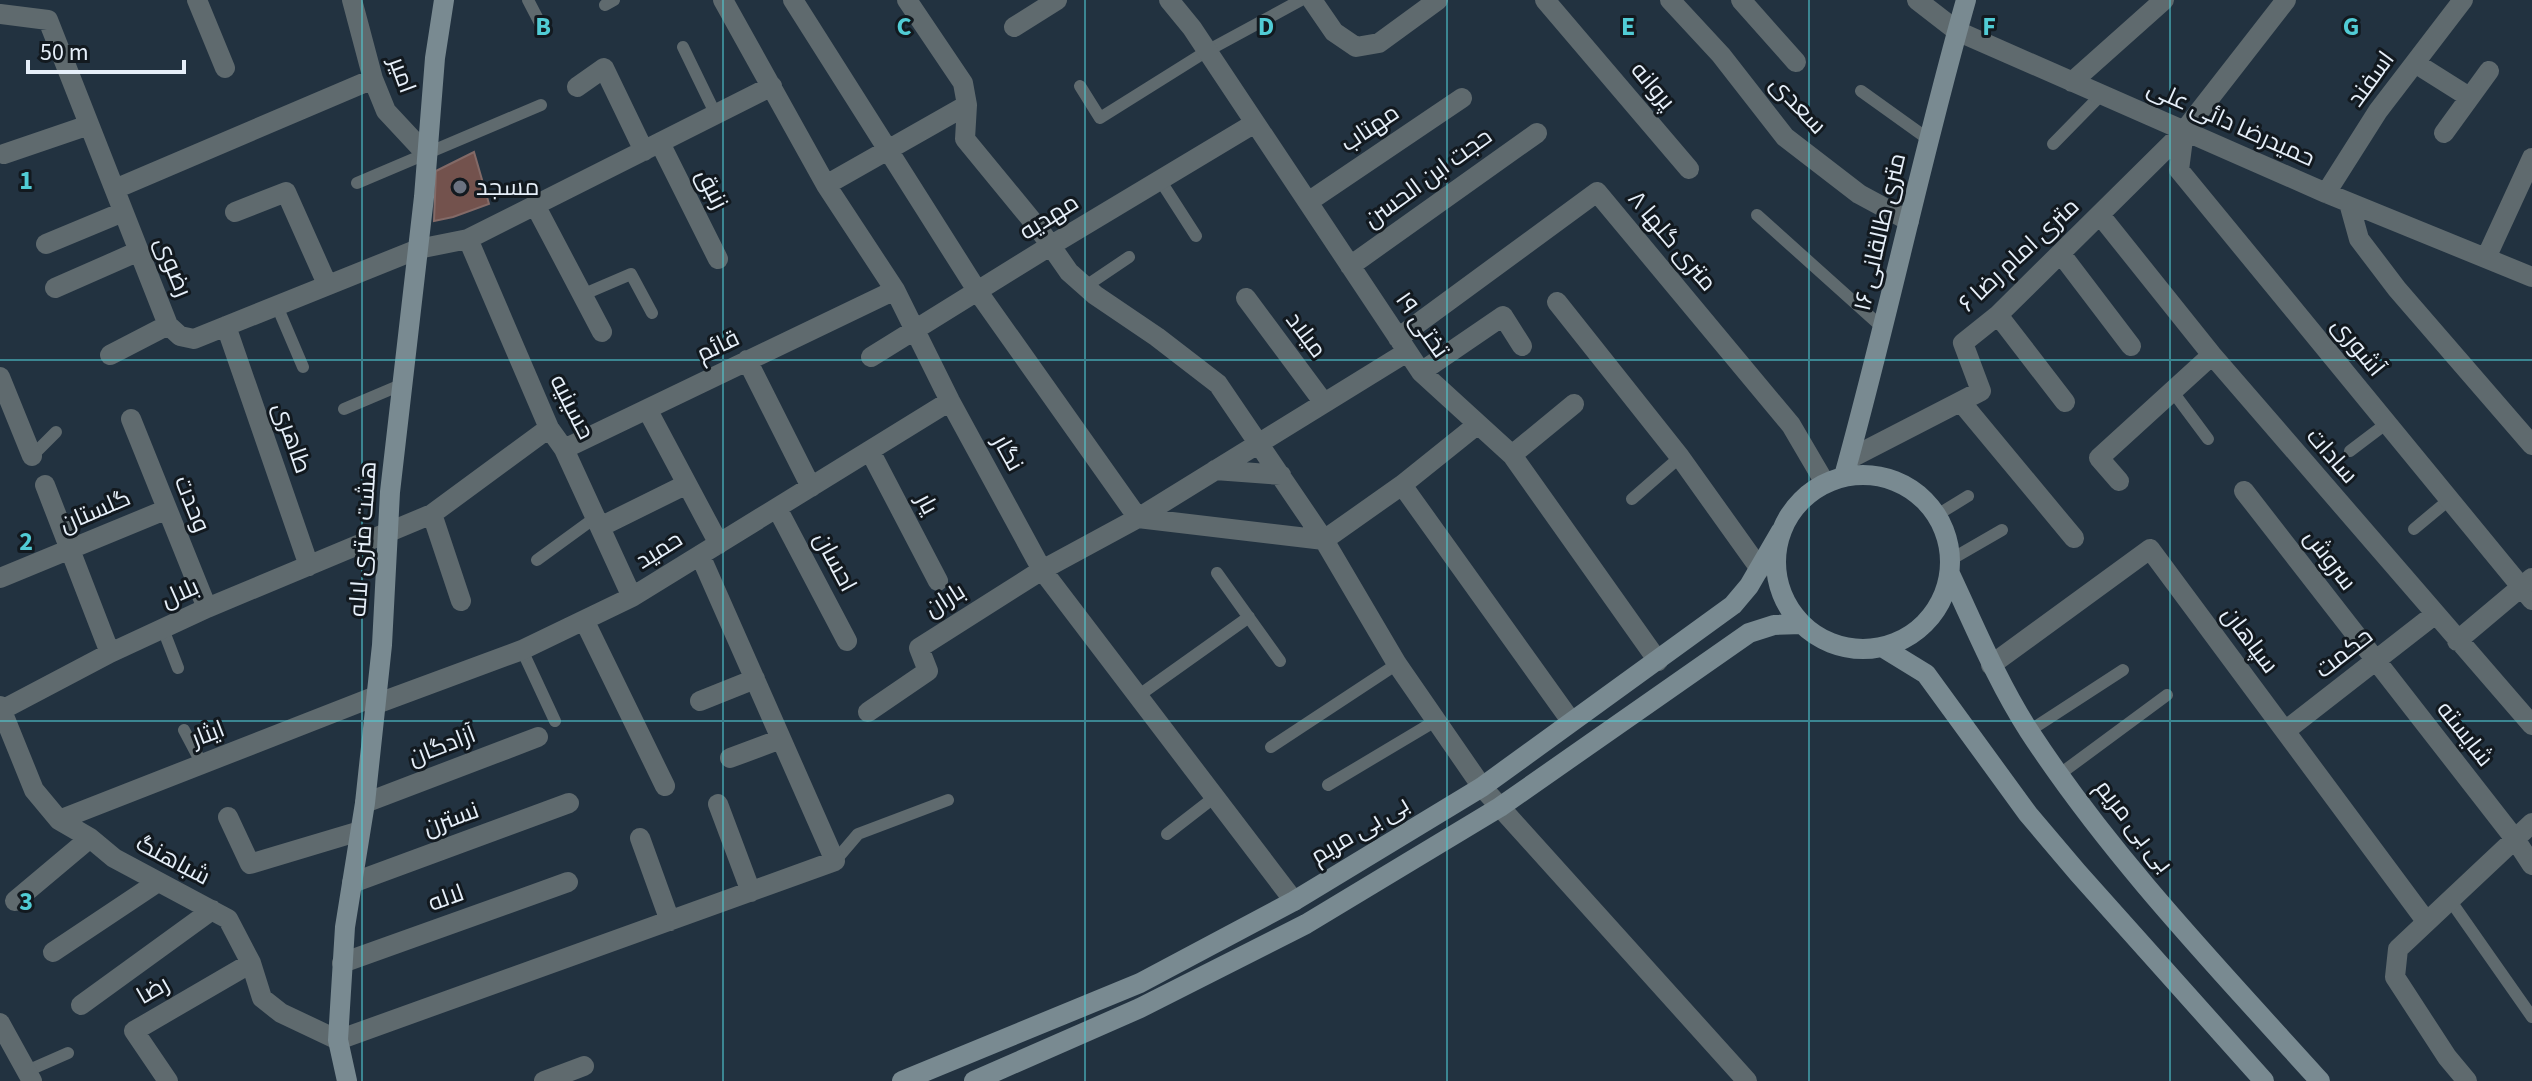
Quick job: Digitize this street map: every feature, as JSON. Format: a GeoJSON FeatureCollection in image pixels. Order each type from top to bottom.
{"type":"FeatureCollection","features":[{"type":"Feature","properties":{"kind":"street"},"geometry":{"type":"LineString","coordinates":[[197,0],[225,68]]}},
{"type":"Feature","properties":{"kind":"street","name":"امیر"},"geometry":{"type":"LineString","coordinates":[[352,0],[373,79],[386,111],[427,155]]}},
{"type":"Feature","properties":{"kind":"street","name":"هشت متری لاله"},"geometry":{"type":"LineString","coordinates":[[347,1081],[338,1040],[342,963],[365,803],[382,645],[387,535],[435,58],[444,0]]}},
{"type":"Feature","properties":{"kind":"street","name":"نگار"},"geometry":{"type":"LineString","coordinates":[[723,0],[826,185],[895,290],[950,401],[1042,570],[1294,901]]}},
{"type":"Feature","properties":{"kind":"street"},"geometry":{"type":"LineString","coordinates":[[793,0],[978,292],[1138,518],[1324,540],[1402,485],[1478,424]]}},
{"type":"Feature","properties":{"kind":"street"},"geometry":{"type":"LineString","coordinates":[[907,0],[963,83],[967,105],[965,139],[1069,272],[1218,384],[1324,540],[1397,664],[1482,787],[1747,1081]]}},
{"type":"Feature","properties":{"kind":"street"},"geometry":{"type":"LineString","coordinates":[[1014,27],[1057,0]]}},
{"type":"Feature","properties":{"kind":"street","name":"تختی ۱۹"},"geometry":{"type":"LineString","coordinates":[[1169,0],[1207,51],[1421,372],[1512,455],[1658,661]]}},
{"type":"Feature","properties":{"kind":"street"},"geometry":{"type":"LineString","coordinates":[[1312,0],[1334,32],[1356,47],[1379,43],[1438,0]]}},
{"type":"Feature","properties":{"kind":"street","name":"پروانه"},"geometry":{"type":"LineString","coordinates":[[1545,0],[1689,169]]}},
{"type":"Feature","properties":{"kind":"street","name":"سعدی"},"geometry":{"type":"LineString","coordinates":[[1670,0],[1721,55],[1785,137],[1859,194],[1909,221]]}},
{"type":"Feature","properties":{"kind":"street"},"geometry":{"type":"LineString","coordinates":[[1741,0],[1796,62]]}},
{"type":"Feature","properties":{"kind":"street","name":"حمیدرضا دائی علی"},"geometry":{"type":"LineString","coordinates":[[1917,0],[1957,31],[2349,203],[2532,277]]}},
{"type":"Feature","properties":{"kind":"street","name":"۱۶ متری طالقانی"},"geometry":{"type":"LineString","coordinates":[[1839,473],[1884,329],[1928,139],[1966,0]]}},
{"type":"Feature","properties":{"kind":"street"},"geometry":{"type":"LineString","coordinates":[[2072,82],[2164,0]]}},
{"type":"Feature","properties":{"kind":"street","name":"۶ متری امام رضا"},"geometry":{"type":"LineString","coordinates":[[1961,402],[1981,391],[1963,343],[1998,315],[2184,131],[2286,0]]}},
{"type":"Feature","properties":{"kind":"street","name":"اسفند"},"geometry":{"type":"LineString","coordinates":[[2326,193],[2378,111],[2463,0]]}},
{"type":"Feature","properties":{"kind":"street","name":"رضوی"},"geometry":{"type":"LineString","coordinates":[[0,14],[48,20],[168,325],[180,336],[194,339],[418,249],[468,239],[772,86]]}},
{"type":"Feature","properties":{"kind":"street"},"geometry":{"type":"LineString","coordinates":[[2415,63],[2469,97]]}},
{"type":"Feature","properties":{"kind":"street","name":"زنبق"},"geometry":{"type":"LineString","coordinates":[[577,87],[604,68],[718,259]]}},
{"type":"Feature","properties":{"kind":"street"},"geometry":{"type":"LineString","coordinates":[[2444,133],[2489,71]]}},
{"type":"Feature","properties":{"kind":"street"},"geometry":{"type":"LineString","coordinates":[[115,189],[373,79]]}},
{"type":"Feature","properties":{"kind":"street","name":"مهتاب"},"geometry":{"type":"LineString","coordinates":[[1308,202],[1462,98]]}},
{"type":"Feature","properties":{"kind":"street"},"geometry":{"type":"LineString","coordinates":[[826,185],[967,105]]}},
{"type":"Feature","properties":{"kind":"street","name":"مهدیه"},"geometry":{"type":"LineString","coordinates":[[871,357],[1255,123]]}},
{"type":"Feature","properties":{"kind":"street"},"geometry":{"type":"LineString","coordinates":[[4,154],[89,125]]}},
{"type":"Feature","properties":{"kind":"street","name":"آشوری"},"geometry":{"type":"LineString","coordinates":[[2184,131],[2179,170],[2450,499],[2528,588]]}},
{"type":"Feature","properties":{"kind":"street","name":"حجت ابن الحسن"},"geometry":{"type":"LineString","coordinates":[[1350,266],[1537,133]]}},
{"type":"Feature","properties":{"kind":"street"},"geometry":{"type":"LineString","coordinates":[[2486,258],[2532,158]]}},
{"type":"Feature","properties":{"kind":"street"},"geometry":{"type":"LineString","coordinates":[[235,212],[286,192],[327,284]]}},
{"type":"Feature","properties":{"kind":"street","name":"۸ متری گلها"},"geometry":{"type":"LineString","coordinates":[[1403,345],[1597,192],[1791,425],[1839,473]]}},
{"type":"Feature","properties":{"kind":"street"},"geometry":{"type":"LineString","coordinates":[[2349,203],[2359,239],[2532,445]]}},
{"type":"Feature","properties":{"kind":"street"},"geometry":{"type":"LineString","coordinates":[[535,205],[602,332]]}},
{"type":"Feature","properties":{"kind":"street"},"geometry":{"type":"LineString","coordinates":[[46,244],[123,212]]}},
{"type":"Feature","properties":{"kind":"street","name":"سادات"},"geometry":{"type":"LineString","coordinates":[[2100,215],[2212,355],[2532,725]]}},
{"type":"Feature","properties":{"kind":"street","name":"حسینیه"},"geometry":{"type":"LineString","coordinates":[[468,239],[549,428],[564,449],[632,597]]}},
{"type":"Feature","properties":{"kind":"street"},"geometry":{"type":"LineString","coordinates":[[55,288],[139,251]]}},
{"type":"Feature","properties":{"kind":"street"},"geometry":{"type":"LineString","coordinates":[[2061,254],[2131,346]]}},
{"type":"Feature","properties":{"kind":"street","name":"قائم"},"geometry":{"type":"LineString","coordinates":[[564,449],[895,290]]}},
{"type":"Feature","properties":{"kind":"street","name":"میلاد"},"geometry":{"type":"LineString","coordinates":[[1246,298],[1324,403]]}},
{"type":"Feature","properties":{"kind":"street"},"geometry":{"type":"LineString","coordinates":[[1557,302],[1680,457],[1760,569]]}},
{"type":"Feature","properties":{"kind":"street"},"geometry":{"type":"LineString","coordinates":[[1998,315],[2065,402]]}},
{"type":"Feature","properties":{"kind":"street"},"geometry":{"type":"LineString","coordinates":[[1421,372],[1503,316],[1522,346]]}},
{"type":"Feature","properties":{"kind":"street"},"geometry":{"type":"LineString","coordinates":[[110,355],[168,325]]}},
{"type":"Feature","properties":{"kind":"street","name":"طاهری"},"geometry":{"type":"LineString","coordinates":[[226,326],[309,566]]}},
{"type":"Feature","properties":{"kind":"street"},"geometry":{"type":"LineString","coordinates":[[1042,570],[1138,518],[1324,403],[1403,345]]}},
{"type":"Feature","properties":{"kind":"street"},"geometry":{"type":"LineString","coordinates":[[2119,481],[2099,458],[2212,355]]}},
{"type":"Feature","properties":{"kind":"street"},"geometry":{"type":"LineString","coordinates":[[747,360],[811,487]]}},
{"type":"Feature","properties":{"kind":"street"},"geometry":{"type":"LineString","coordinates":[[0,377],[6,408],[32,456]]}},
{"type":"Feature","properties":{"kind":"street","name":"حمید"},"geometry":{"type":"LineString","coordinates":[[376,700],[522,650],[585,622],[632,597],[950,401]]}},
{"type":"Feature","properties":{"kind":"street"},"geometry":{"type":"LineString","coordinates":[[1839,473],[1896,481],[1919,495],[1937,515],[1946,537],[1950,567],[1938,607],[1921,628],[1906,638],[1882,647],[1852,649],[1825,641],[1802,624],[1786,604],[1777,581],[1775,556],[1781,531],[1798,503],[1839,473],[1961,402],[2074,538]]}},
{"type":"Feature","properties":{"kind":"street"},"geometry":{"type":"LineString","coordinates":[[1512,455],[1574,404]]}},
{"type":"Feature","properties":{"kind":"street"},"geometry":{"type":"LineString","coordinates":[[647,409],[719,544]]}},
{"type":"Feature","properties":{"kind":"street","name":"وحدت"},"geometry":{"type":"LineString","coordinates":[[131,419],[165,510],[207,608]]}},
{"type":"Feature","properties":{"kind":"street","name":"بلال"},"geometry":{"type":"LineString","coordinates":[[1,709],[207,608],[432,514],[549,428]]}},
{"type":"Feature","properties":{"kind":"street","name":"یار"},"geometry":{"type":"LineString","coordinates":[[870,451],[938,581]]}},
{"type":"Feature","properties":{"kind":"street"},"geometry":{"type":"LineString","coordinates":[[1215,470],[1281,475]]}},
{"type":"Feature","properties":{"kind":"street"},"geometry":{"type":"LineString","coordinates":[[598,522],[687,484]]}},
{"type":"Feature","properties":{"kind":"street"},"geometry":{"type":"LineString","coordinates":[[45,485],[110,653]]}},
{"type":"Feature","properties":{"kind":"street"},"geometry":{"type":"LineString","coordinates":[[1402,485],[1571,721]]}},
{"type":"Feature","properties":{"kind":"street","name":"سروش"},"geometry":{"type":"LineString","coordinates":[[2244,491],[2374,662]]}},
{"type":"Feature","properties":{"kind":"street","name":"احسان"},"geometry":{"type":"LineString","coordinates":[[777,508],[847,641]]}},
{"type":"Feature","properties":{"kind":"street","name":"گلستان"},"geometry":{"type":"LineString","coordinates":[[0,578],[165,510]]}},
{"type":"Feature","properties":{"kind":"street"},"geometry":{"type":"LineString","coordinates":[[432,514],[461,601]]}},
{"type":"Feature","properties":{"kind":"street","name":"بی بی مریم"},"geometry":{"type":"LineString","coordinates":[[902,1081],[1140,983],[1294,901],[1482,787],[1733,605],[1760,569],[1781,531]]}},
{"type":"Feature","properties":{"kind":"street","name":"سپاهان"},"geometry":{"type":"LineString","coordinates":[[1991,665],[2150,549],[2426,921]]}},
{"type":"Feature","properties":{"kind":"street"},"geometry":{"type":"LineString","coordinates":[[338,1040],[835,861],[700,555]]}},
{"type":"Feature","properties":{"kind":"street","name":"بی بی مریم"},"geometry":{"type":"LineString","coordinates":[[1950,567],[1991,665],[2029,731],[2140,877],[2320,1081]]}},
{"type":"Feature","properties":{"kind":"street","name":"باران"},"geometry":{"type":"LineString","coordinates":[[868,712],[928,671],[919,648],[1042,570]]}},
{"type":"Feature","properties":{"kind":"street"},"geometry":{"type":"LineString","coordinates":[[2457,641],[2528,588]]}},
{"type":"Feature","properties":{"kind":"street","name":"حکمت"},"geometry":{"type":"LineString","coordinates":[[2285,731],[2434,615]]}},
{"type":"Feature","properties":{"kind":"street"},"geometry":{"type":"LineString","coordinates":[[585,622],[665,786]]}},
{"type":"Feature","properties":{"kind":"street"},"geometry":{"type":"LineString","coordinates":[[974,1081],[1140,1008],[1306,924],[1500,807],[1749,633],[1774,625],[1802,624]]}},
{"type":"Feature","properties":{"kind":"street"},"geometry":{"type":"LineString","coordinates":[[1882,647],[1926,674],[2028,814],[2264,1081]]}},
{"type":"Feature","properties":{"kind":"street","name":"شایسته"},"geometry":{"type":"LineString","coordinates":[[2374,662],[2515,839],[2532,865]]}},
{"type":"Feature","properties":{"kind":"street"},"geometry":{"type":"LineString","coordinates":[[700,701],[755,679]]}},
{"type":"Feature","properties":{"kind":"street","name":"ایثار"},"geometry":{"type":"LineString","coordinates":[[59,820],[376,700]]}},
{"type":"Feature","properties":{"kind":"street","name":"شباهنگ"},"geometry":{"type":"LineString","coordinates":[[1,709],[34,790],[59,820],[90,838],[114,858],[228,919],[251,963],[262,998],[281,1013],[338,1040]]}},
{"type":"Feature","properties":{"kind":"street","name":"آزادگان"},"geometry":{"type":"LineString","coordinates":[[365,803],[538,737]]}},
{"type":"Feature","properties":{"kind":"street"},"geometry":{"type":"LineString","coordinates":[[730,758],[781,739]]}},
{"type":"Feature","properties":{"kind":"street","name":"نسترن"},"geometry":{"type":"LineString","coordinates":[[352,883],[569,803]]}},
{"type":"Feature","properties":{"kind":"street"},"geometry":{"type":"LineString","coordinates":[[718,804],[751,892]]}},
{"type":"Feature","properties":{"kind":"street"},"geometry":{"type":"LineString","coordinates":[[228,817],[250,864],[360,831]]}},
{"type":"Feature","properties":{"kind":"street"},"geometry":{"type":"LineString","coordinates":[[2467,1081],[2447,1057],[2395,977],[2398,949],[2532,823]]}},
{"type":"Feature","properties":{"kind":"street"},"geometry":{"type":"LineString","coordinates":[[15,901],[90,838]]}},
{"type":"Feature","properties":{"kind":"street"},"geometry":{"type":"LineString","coordinates":[[640,838],[670,921]]}},
{"type":"Feature","properties":{"kind":"street"},"geometry":{"type":"LineString","coordinates":[[53,952],[158,882]]}},
{"type":"Feature","properties":{"kind":"street","name":"لاله"},"geometry":{"type":"LineString","coordinates":[[342,963],[568,882]]}},
{"type":"Feature","properties":{"kind":"street"},"geometry":{"type":"LineString","coordinates":[[81,1005],[212,910]]}},
{"type":"Feature","properties":{"kind":"street","name":"رضا"},"geometry":{"type":"LineString","coordinates":[[168,1081],[134,1031],[251,963]]}},
{"type":"Feature","properties":{"kind":"street"},"geometry":{"type":"LineString","coordinates":[[1,1027],[30,1076]]}},
{"type":"Feature","properties":{"kind":"street"},"geometry":{"type":"LineString","coordinates":[[544,1081],[584,1066]]}},
{"type":"Feature","properties":{"kind":"lane"},"geometry":{"type":"LineString","coordinates":[[528,0],[541,25]]}},
{"type":"Feature","properties":{"kind":"lane"},"geometry":{"type":"LineString","coordinates":[[1080,86],[1100,118],[1207,51],[1301,0]]}},
{"type":"Feature","properties":{"kind":"lane"},"geometry":{"type":"LineString","coordinates":[[683,47],[716,115]]}},
{"type":"Feature","properties":{"kind":"lane"},"geometry":{"type":"LineString","coordinates":[[1861,91],[1928,139]]}},
{"type":"Feature","properties":{"kind":"lane"},"geometry":{"type":"LineString","coordinates":[[2053,144],[2101,95]]}},
{"type":"Feature","properties":{"kind":"lane"},"geometry":{"type":"LineString","coordinates":[[357,183],[541,105]]}},
{"type":"Feature","properties":{"kind":"lane"},"geometry":{"type":"LineString","coordinates":[[1160,180],[1196,236]]}},
{"type":"Feature","properties":{"kind":"lane"},"geometry":{"type":"LineString","coordinates":[[1757,215],[1884,329]]}},
{"type":"Feature","properties":{"kind":"lane"},"geometry":{"type":"LineString","coordinates":[[1086,286],[1129,257]]}},
{"type":"Feature","properties":{"kind":"lane"},"geometry":{"type":"LineString","coordinates":[[582,295],[631,274],[652,313]]}},
{"type":"Feature","properties":{"kind":"lane"},"geometry":{"type":"LineString","coordinates":[[277,306],[303,367]]}},
{"type":"Feature","properties":{"kind":"lane"},"geometry":{"type":"LineString","coordinates":[[344,409],[403,384]]}},
{"type":"Feature","properties":{"kind":"lane"},"geometry":{"type":"LineString","coordinates":[[2173,392],[2208,439]]}},
{"type":"Feature","properties":{"kind":"lane"},"geometry":{"type":"LineString","coordinates":[[2350,451],[2387,423]]}},
{"type":"Feature","properties":{"kind":"lane"},"geometry":{"type":"LineString","coordinates":[[32,456],[56,432]]}},
{"type":"Feature","properties":{"kind":"lane"},"geometry":{"type":"LineString","coordinates":[[1632,499],[1680,457]]}},
{"type":"Feature","properties":{"kind":"lane"},"geometry":{"type":"LineString","coordinates":[[1937,515],[1968,496]]}},
{"type":"Feature","properties":{"kind":"lane"},"geometry":{"type":"LineString","coordinates":[[2414,529],[2450,499]]}},
{"type":"Feature","properties":{"kind":"lane"},"geometry":{"type":"LineString","coordinates":[[537,560],[598,522]]}},
{"type":"Feature","properties":{"kind":"lane"},"geometry":{"type":"LineString","coordinates":[[1950,567],[2002,530]]}},
{"type":"Feature","properties":{"kind":"lane"},"geometry":{"type":"LineString","coordinates":[[1217,573],[1280,661]]}},
{"type":"Feature","properties":{"kind":"lane"},"geometry":{"type":"LineString","coordinates":[[1138,696],[1249,617]]}},
{"type":"Feature","properties":{"kind":"lane"},"geometry":{"type":"LineString","coordinates":[[163,629],[178,668]]}},
{"type":"Feature","properties":{"kind":"lane"},"geometry":{"type":"LineString","coordinates":[[522,650],[555,721]]}},
{"type":"Feature","properties":{"kind":"lane"},"geometry":{"type":"LineString","coordinates":[[1271,747],[1397,664]]}},
{"type":"Feature","properties":{"kind":"lane"},"geometry":{"type":"LineString","coordinates":[[2029,731],[2123,670]]}},
{"type":"Feature","properties":{"kind":"lane"},"geometry":{"type":"LineString","coordinates":[[2060,774],[2167,695]]}},
{"type":"Feature","properties":{"kind":"lane"},"geometry":{"type":"LineString","coordinates":[[1328,785],[1437,720]]}},
{"type":"Feature","properties":{"kind":"lane"},"geometry":{"type":"LineString","coordinates":[[184,730],[202,764]]}},
{"type":"Feature","properties":{"kind":"lane"},"geometry":{"type":"LineString","coordinates":[[1167,834],[1216,796]]}},
{"type":"Feature","properties":{"kind":"lane"},"geometry":{"type":"LineString","coordinates":[[835,861],[858,834],[948,800]]}},
{"type":"Feature","properties":{"kind":"lane"},"geometry":{"type":"LineString","coordinates":[[2450,900],[2532,1017]]}},
{"type":"Feature","properties":{"kind":"lane"},"geometry":{"type":"LineString","coordinates":[[30,1076],[68,1053]]}},
{"type":"Feature","properties":{"kind":"building","name":"مسجد"},"geometry":{"type":"Polygon","coordinates":[[[474,152],[489,204],[434,221],[436,171],[474,152]]]}},
{"type":"Feature","properties":{"kind":"place","name":"مسجد"},"geometry":{"type":"Point","coordinates":[460,187]}}]}
